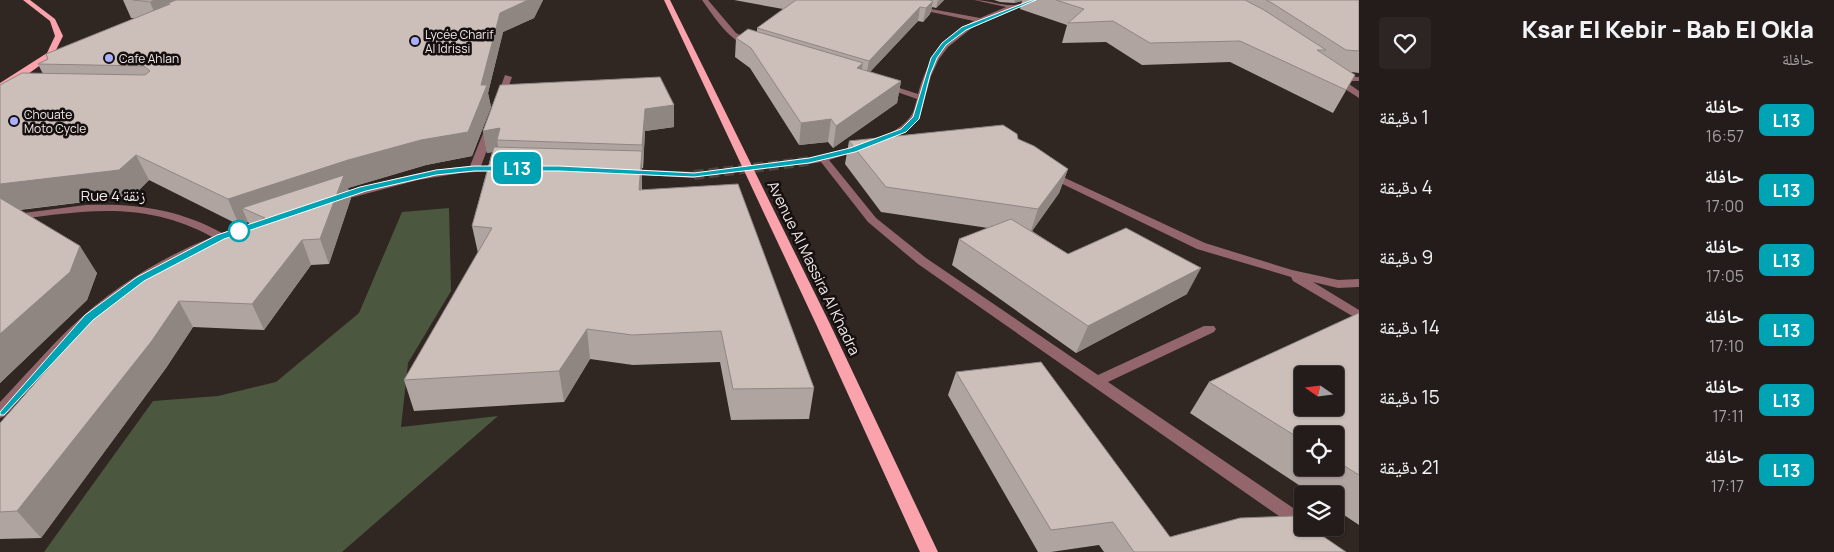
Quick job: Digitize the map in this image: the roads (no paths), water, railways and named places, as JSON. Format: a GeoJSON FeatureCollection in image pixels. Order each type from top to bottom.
{"type":"FeatureCollection","features":[{"type":"Feature","properties":{"kind":"main road"},"geometry":{"type":"LineString","coordinates":[[0,88],[50,54],[59,36],[53,20],[26,0]]}},
{"type":"Feature","properties":{"kind":"main road","name":"Avenue Al Massira Al Khadra"},"geometry":{"type":"LineString","coordinates":[[667,0],[823,324],[929,552]]}},
{"type":"Feature","properties":{"kind":"street"},"geometry":{"type":"LineString","coordinates":[[705,0],[733,35],[755,47]]}},
{"type":"Feature","properties":{"kind":"street"},"geometry":{"type":"LineString","coordinates":[[977,0],[1015,6]]}},
{"type":"Feature","properties":{"kind":"street"},"geometry":{"type":"LineString","coordinates":[[1034,0],[964,28],[944,44],[934,58],[920,97],[916,118],[903,130],[875,142],[816,159],[872,220],[922,261],[1095,382],[1294,517]]}},
{"type":"Feature","properties":{"kind":"street"},"geometry":{"type":"LineString","coordinates":[[907,7],[982,20]]}},
{"type":"Feature","properties":{"kind":"street"},"geometry":{"type":"LineString","coordinates":[[50,54],[59,53]]}},
{"type":"Feature","properties":{"kind":"street"},"geometry":{"type":"LineString","coordinates":[[474,168],[495,116],[508,76]]}},
{"type":"Feature","properties":{"kind":"street"},"geometry":{"type":"LineString","coordinates":[[1359,79],[1331,76],[1359,95]]}},
{"type":"Feature","properties":{"kind":"street"},"geometry":{"type":"LineString","coordinates":[[875,84],[920,97]]}},
{"type":"Feature","properties":{"kind":"street"},"geometry":{"type":"LineString","coordinates":[[0,88],[10,90]]}},
{"type":"Feature","properties":{"kind":"street"},"geometry":{"type":"LineString","coordinates":[[320,203],[363,189],[436,172],[474,168],[512,168]]}},
{"type":"Feature","properties":{"kind":"street"},"geometry":{"type":"LineString","coordinates":[[616,171],[694,175]]}},
{"type":"Feature","properties":{"kind":"street"},"geometry":{"type":"LineString","coordinates":[[1042,171],[1201,246],[1289,273],[1338,284],[1359,283]]}},
{"type":"Feature","properties":{"kind":"street","name":"Rue 4 زنقة"},"geometry":{"type":"LineString","coordinates":[[0,219],[106,207],[140,208],[190,221],[221,237]]}},
{"type":"Feature","properties":{"kind":"street"},"geometry":{"type":"LineString","coordinates":[[0,412],[89,317],[140,279],[221,237],[266,221]]}},
{"type":"Feature","properties":{"kind":"street"},"geometry":{"type":"LineString","coordinates":[[1289,273],[1359,316]]}},
{"type":"Feature","properties":{"kind":"street"},"geometry":{"type":"LineString","coordinates":[[1095,382],[1209,329]]}},
{"type":"Feature","properties":{"kind":"tunnel"},"geometry":{"type":"LineString","coordinates":[[694,175],[809,161]]}},
{"type":"Feature","properties":{"kind":"place","name":"Lycée Charif Al Idrissi"},"geometry":{"type":"Point","coordinates":[415,41]}},
{"type":"Feature","properties":{"kind":"place","name":"Cafe Ahlan"},"geometry":{"type":"Point","coordinates":[109,58]}},
{"type":"Feature","properties":{"kind":"place","name":"Chouate Moto Cycle"},"geometry":{"type":"Point","coordinates":[14,121]}}]}
